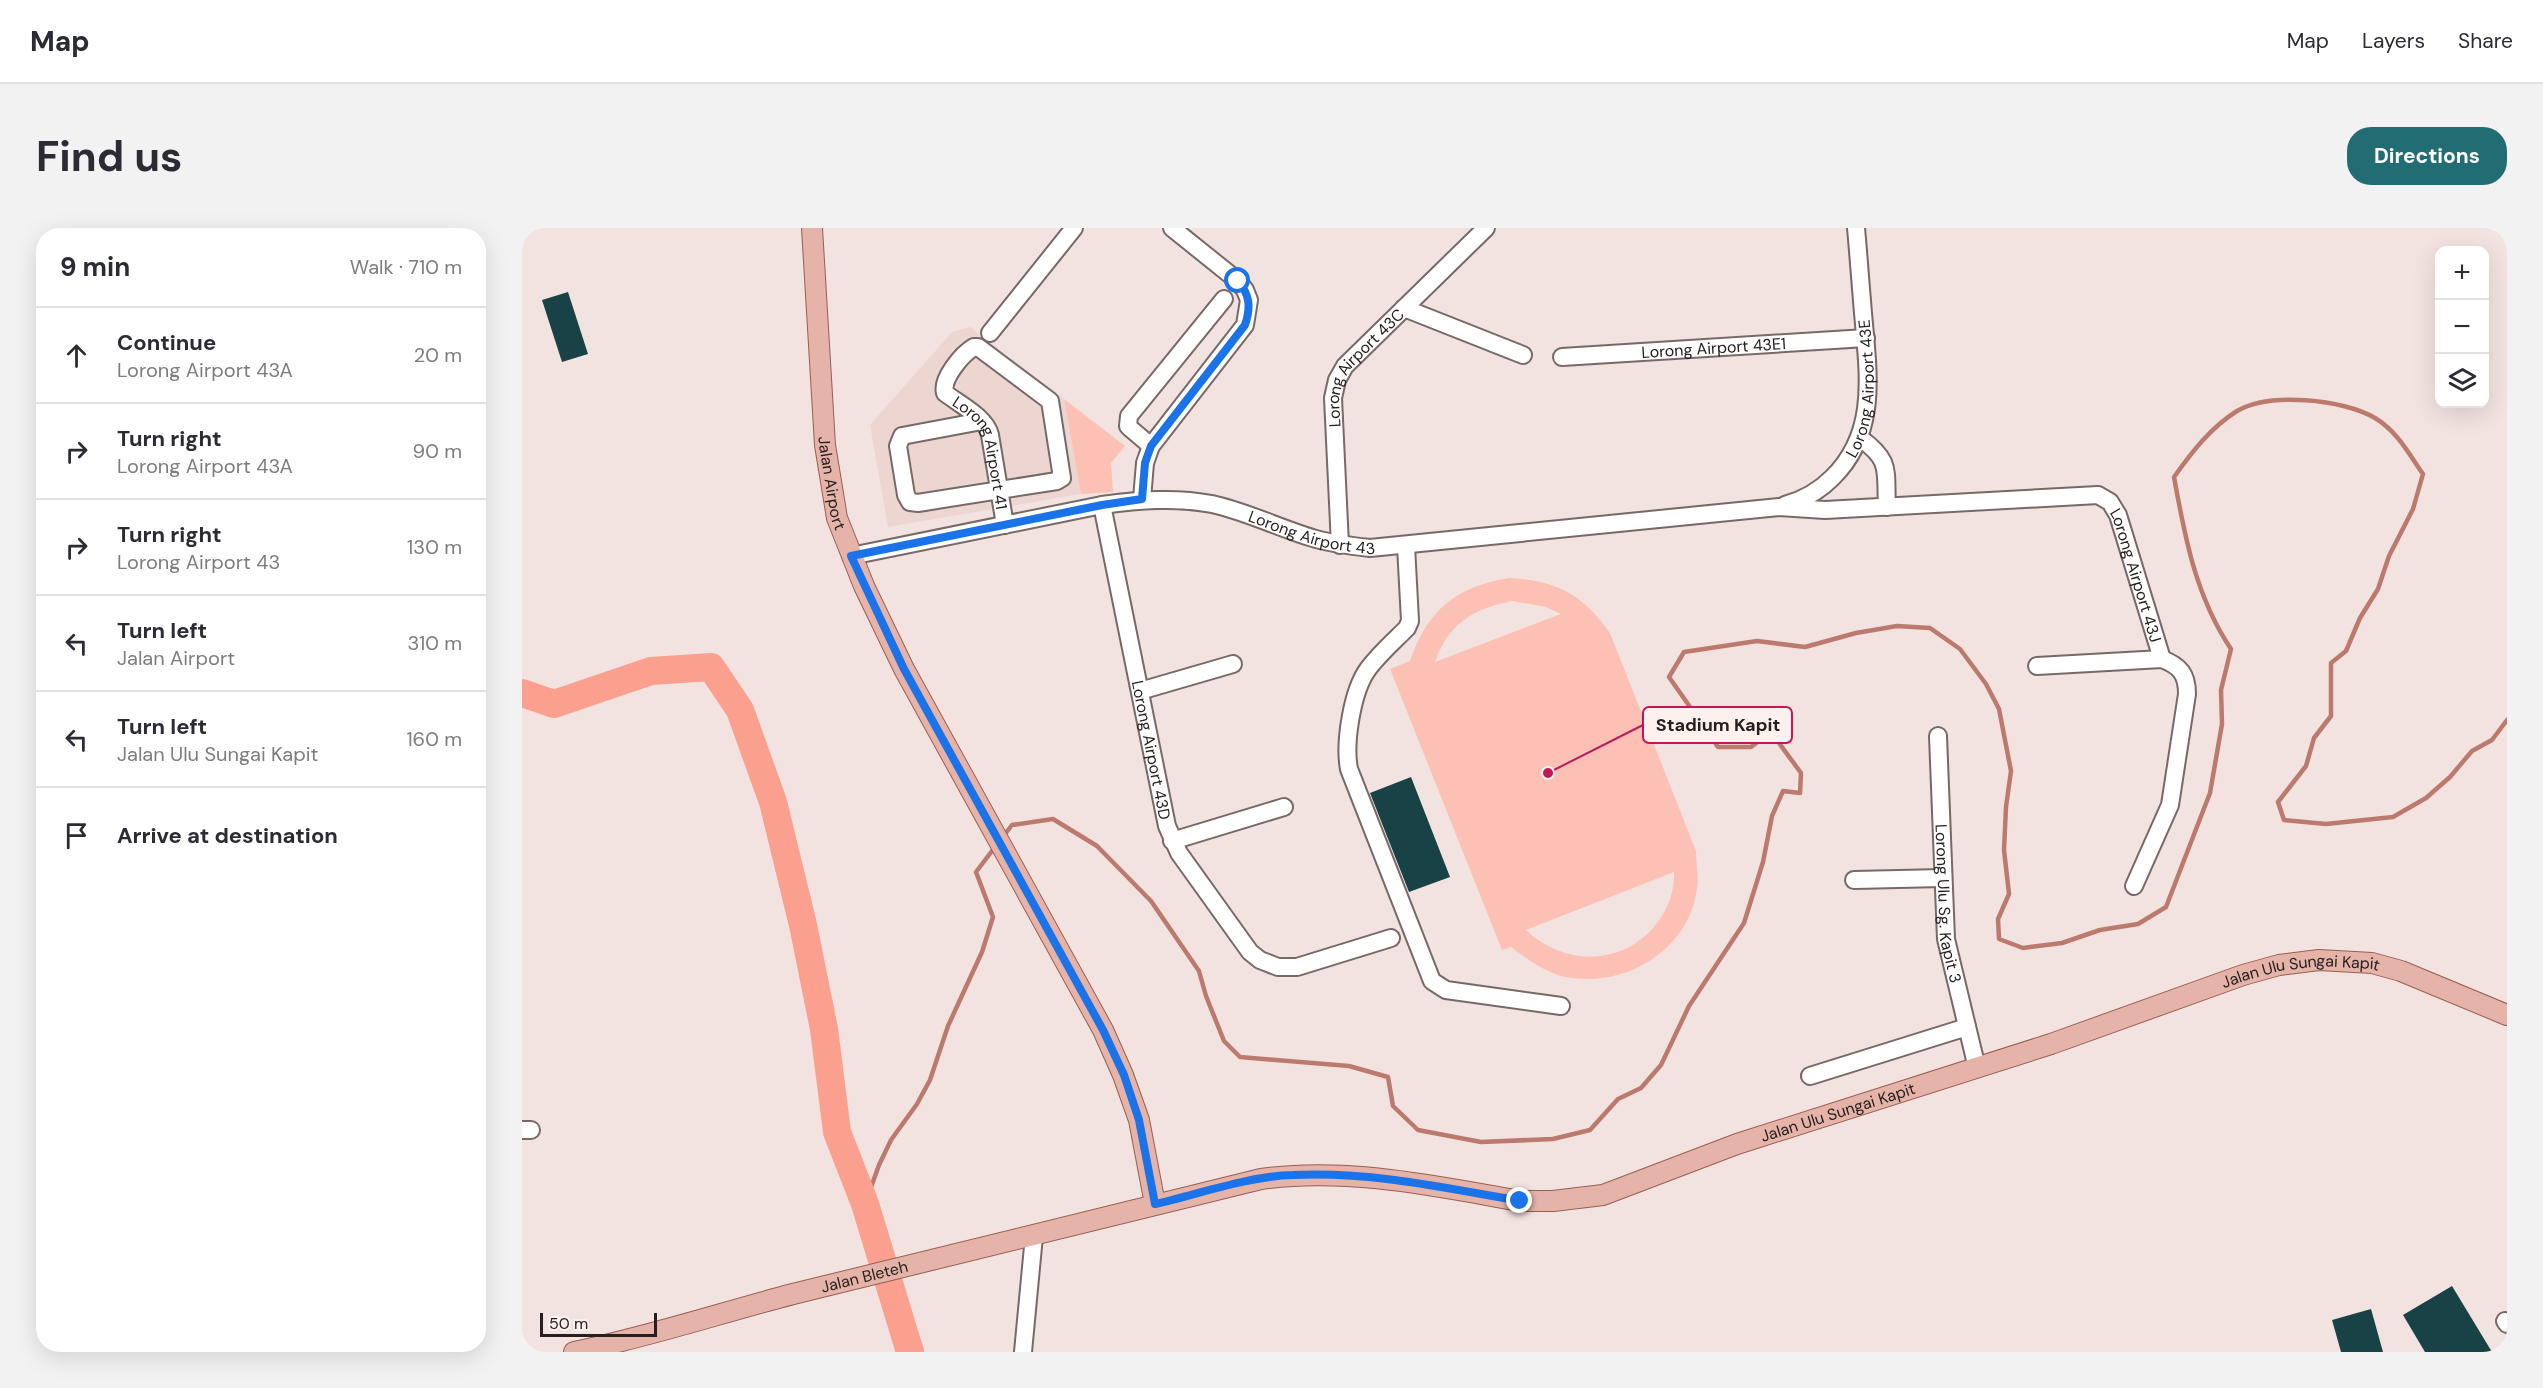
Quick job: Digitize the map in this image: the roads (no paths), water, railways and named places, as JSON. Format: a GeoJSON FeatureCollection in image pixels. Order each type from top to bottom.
{"type":"FeatureCollection","features":[{"type":"Feature","properties":{"kind":"main road","name":"Jalan Airport"},"geometry":{"type":"LineString","coordinates":[[812,228],[825,445],[837,518],[851,556],[904,669],[1103,1030],[1124,1075],[1139,1120],[1155,1204]]}},
{"type":"Feature","properties":{"kind":"main road","name":"Jalan Ulu Sungai Kapit"},"geometry":{"type":"LineString","coordinates":[[1155,1204],[1292,1174],[1418,1183],[1520,1201],[1553,1201],[1604,1195],[1737,1144],[2072,1037],[2243,975],[2279,965],[2319,960],[2372,963],[2401,971],[2507,1015]]}},
{"type":"Feature","properties":{"kind":"main road","name":"Jalan Bleteh"},"geometry":{"type":"LineString","coordinates":[[574,1352],[651,1335],[779,1298],[1155,1204]]}},
{"type":"Feature","properties":{"kind":"street"},"geometry":{"type":"LineString","coordinates":[[990,333],[1074,228]]}},
{"type":"Feature","properties":{"kind":"street"},"geometry":{"type":"LineString","coordinates":[[1142,499],[1145,463],[1151,446],[1238,336],[1249,313],[1249,300],[1238,281],[1172,228]]}},
{"type":"Feature","properties":{"kind":"street","name":"Lorong Airport 43C"},"geometry":{"type":"LineString","coordinates":[[1340,545],[1334,389],[1345,366],[1486,228]]}},
{"type":"Feature","properties":{"kind":"street","name":"Lorong Airport 43E"},"geometry":{"type":"LineString","coordinates":[[1779,507],[1796,502],[1826,484],[1851,455],[1865,423],[1869,388],[1856,228]]}},
{"type":"Feature","properties":{"kind":"street"},"geometry":{"type":"LineString","coordinates":[[1151,446],[1128,426],[1129,416],[1224,299]]}},
{"type":"Feature","properties":{"kind":"street"},"geometry":{"type":"LineString","coordinates":[[1404,308],[1523,356]]}},
{"type":"Feature","properties":{"kind":"street","name":"Lorong Airport 43E1"},"geometry":{"type":"LineString","coordinates":[[1562,357],[1866,338]]}},
{"type":"Feature","properties":{"kind":"street","name":"Lorong Airport 41"},"geometry":{"type":"LineString","coordinates":[[1000,490],[1057,481],[1062,478],[1050,401],[978,347],[968,351],[945,381],[943,389],[947,395],[982,421],[990,431],[1005,525]]}},
{"type":"Feature","properties":{"kind":"street"},"geometry":{"type":"LineString","coordinates":[[982,421],[902,436],[898,446],[906,495],[910,502],[918,503],[1000,490]]}},
{"type":"Feature","properties":{"kind":"street"},"geometry":{"type":"LineString","coordinates":[[1779,507],[1825,510],[1887,507],[1883,461],[1877,450],[1860,438]]}},
{"type":"Feature","properties":{"kind":"street","name":"Lorong Airport 43J"},"geometry":{"type":"LineString","coordinates":[[1887,507],[2091,495],[2105,498],[2118,515],[2162,658]]}},
{"type":"Feature","properties":{"kind":"street","name":"Lorong Airport 43"},"geometry":{"type":"LineString","coordinates":[[851,556],[1102,505],[1142,499],[1212,504],[1340,545],[1370,548],[1779,507]]}},
{"type":"Feature","properties":{"kind":"street","name":"Lorong Airport 43D"},"geometry":{"type":"LineString","coordinates":[[1102,505],[1167,826],[1172,841],[1250,952],[1269,964],[1297,967],[1391,938]]}},
{"type":"Feature","properties":{"kind":"street"},"geometry":{"type":"LineString","coordinates":[[1406,546],[1410,621],[1407,628],[1368,669],[1360,684],[1347,734],[1349,769],[1432,981],[1446,990],[1561,1006]]}},
{"type":"Feature","properties":{"kind":"street"},"geometry":{"type":"LineString","coordinates":[[2037,666],[2162,658],[2181,669],[2185,677],[2187,694],[2170,805],[2134,886]]}},
{"type":"Feature","properties":{"kind":"street"},"geometry":{"type":"LineString","coordinates":[[1140,691],[1233,664]]}},
{"type":"Feature","properties":{"kind":"street","name":"Lorong Ulu Sg. Kapit 3"},"geometry":{"type":"LineString","coordinates":[[1938,736],[1947,949],[1977,1068]]}},
{"type":"Feature","properties":{"kind":"street"},"geometry":{"type":"LineString","coordinates":[[1172,841],[1284,807]]}},
{"type":"Feature","properties":{"kind":"street"},"geometry":{"type":"LineString","coordinates":[[1854,879],[1943,878]]}},
{"type":"Feature","properties":{"kind":"street"},"geometry":{"type":"LineString","coordinates":[[1810,1076],[1967,1027]]}},
{"type":"Feature","properties":{"kind":"street"},"geometry":{"type":"LineString","coordinates":[[1023,1352],[1034,1236]]}},
{"type":"Feature","properties":{"kind":"waterway"},"geometry":{"type":"LineString","coordinates":[[1002,838],[1012,825],[1053,819],[1097,846],[1151,901],[1199,971],[1206,996],[1224,1041],[1240,1057],[1349,1066],[1388,1077],[1393,1106],[1418,1130],[1481,1142],[1553,1139],[1590,1130],[1618,1099],[1641,1088],[1661,1065],[1689,1006],[1744,923],[1763,862],[1772,816],[1783,791],[1800,793],[1801,773],[1771,732],[1751,747],[1718,747],[1669,677],[1684,652],[1757,641],[1805,647],[1856,633],[1897,626],[1930,628],[1960,649],[1986,684],[1999,709],[2011,771],[2006,807],[2004,850],[2009,894],[1998,919],[1999,939],[2023,948],[2062,943],[2100,930],[2138,924],[2166,907],[2210,793],[2222,724],[2221,690],[2231,649],[2200,588],[2188,545],[2174,477],[2210,433],[2237,411],[2268,401],[2306,400],[2326,402],[2361,411],[2383,423],[2396,436],[2423,474],[2413,509],[2389,556],[2378,589],[2360,618],[2346,651],[2331,663],[2331,716],[2314,738],[2306,766],[2278,802],[2284,820],[2326,824],[2393,817],[2426,798],[2450,777],[2472,751],[2492,740],[2507,720]]}},
{"type":"Feature","properties":{"kind":"waterway"},"geometry":{"type":"LineString","coordinates":[[522,693],[554,704],[651,671],[711,667],[740,710],[773,802],[803,925],[824,1029],[837,1132],[865,1204],[910,1352]]}},
{"type":"Feature","properties":{"kind":"waterway"},"geometry":{"type":"LineString","coordinates":[[865,1204],[891,1140],[917,1104],[930,1080],[948,1026],[982,952],[993,917],[976,872],[995,847]]}},
{"type":"Feature","properties":{"kind":"place","name":"Stadium Kapit"},"geometry":{"type":"Point","coordinates":[1548,773]}}]}
